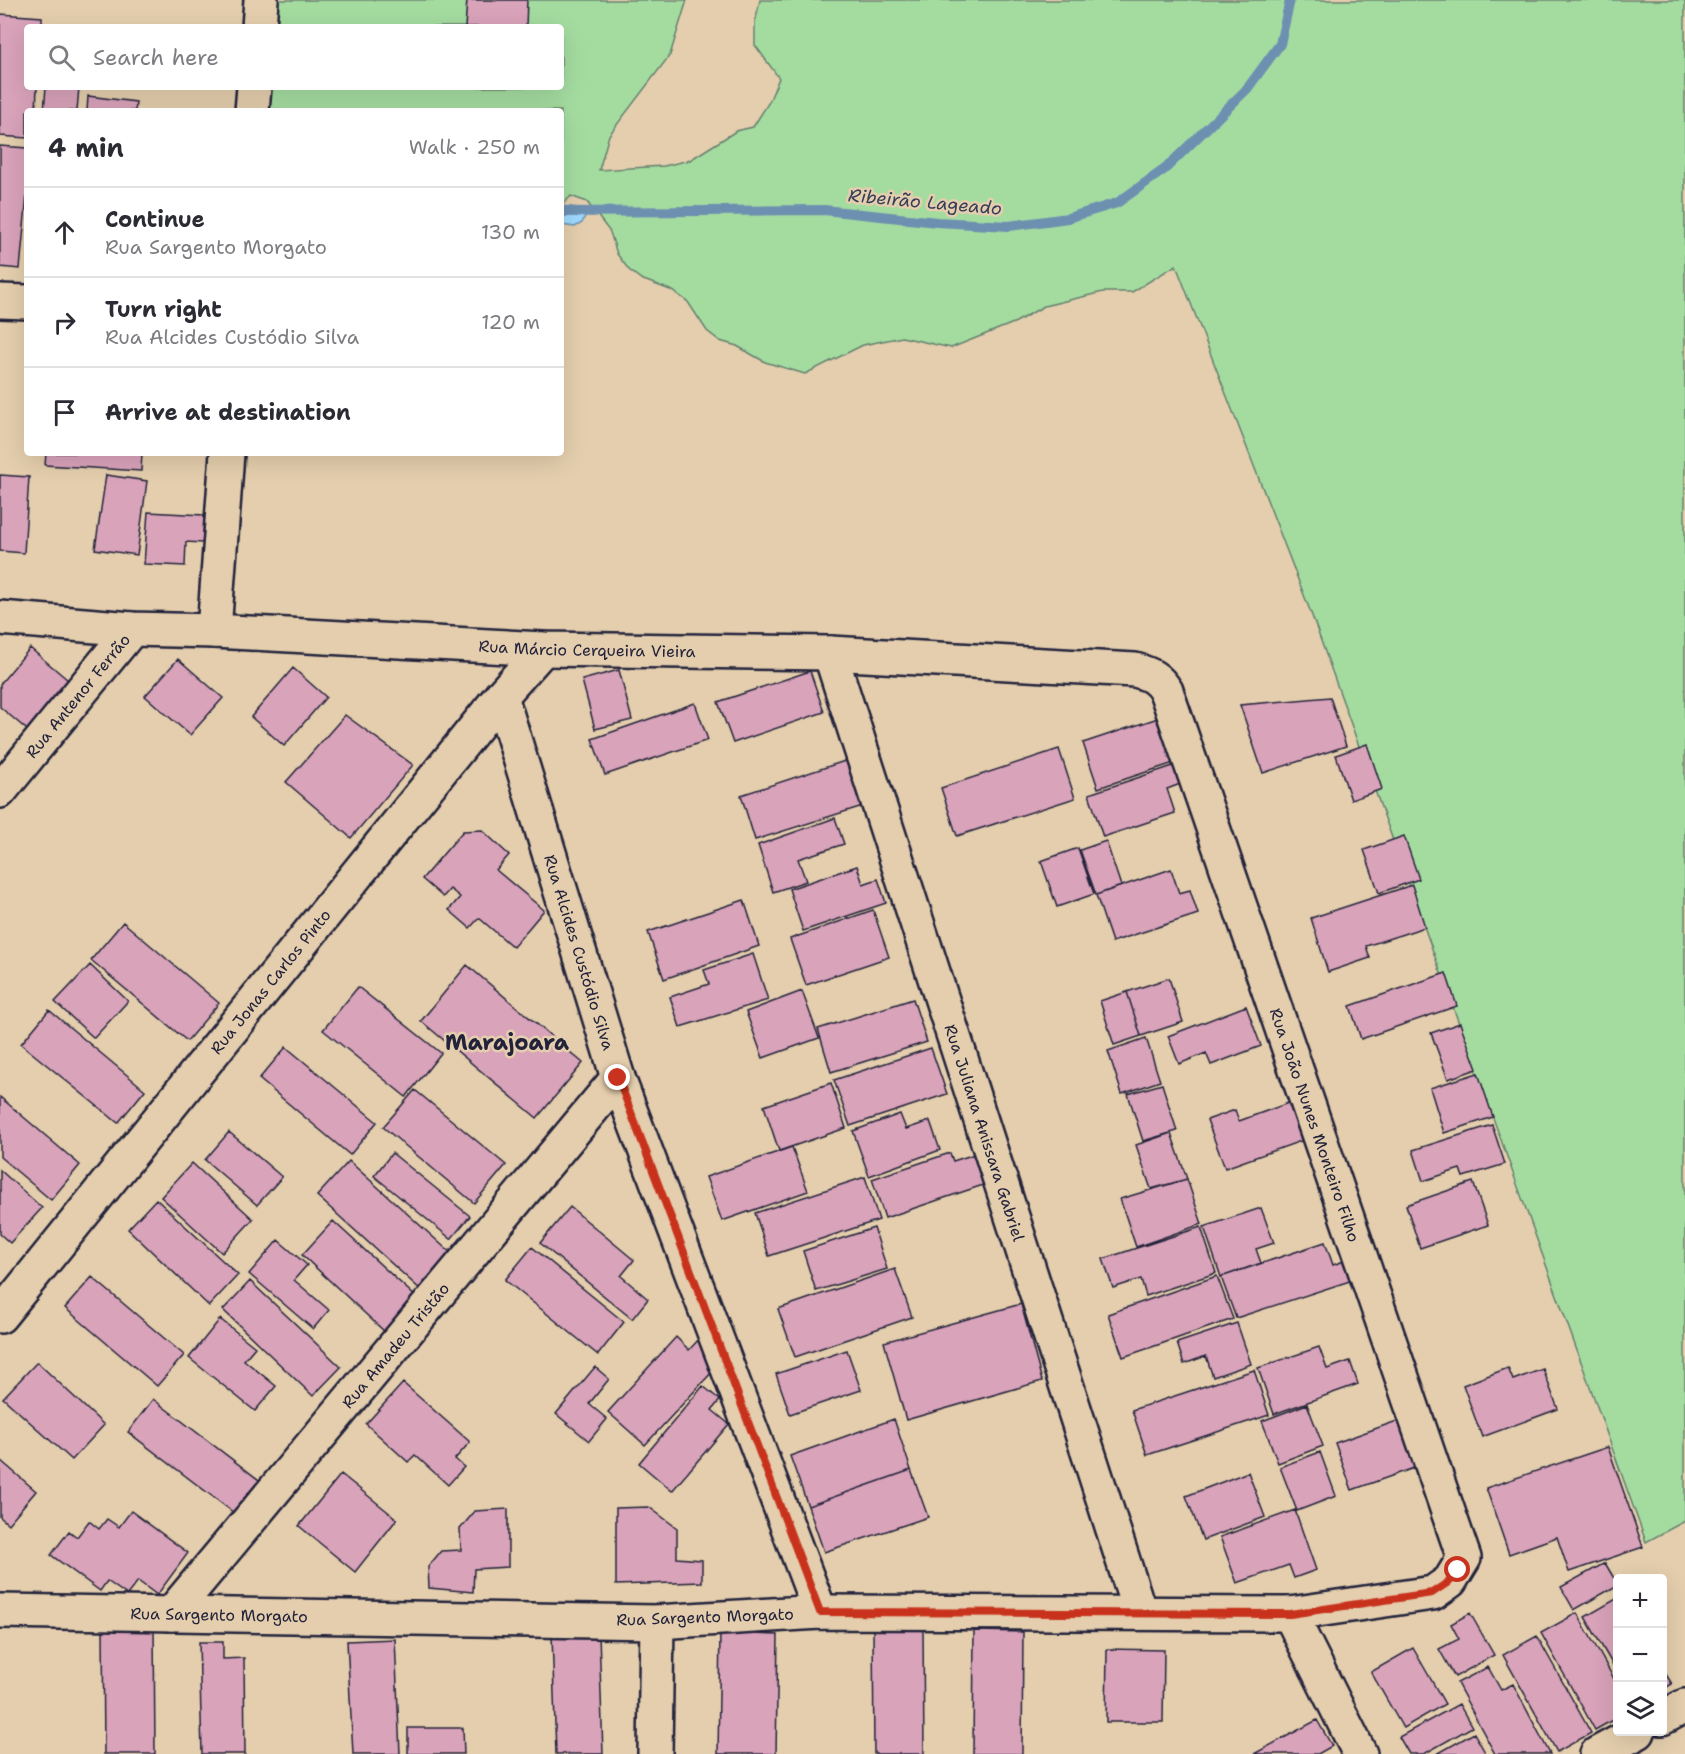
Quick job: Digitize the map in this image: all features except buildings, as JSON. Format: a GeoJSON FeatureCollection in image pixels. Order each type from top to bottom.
{"type":"FeatureCollection","features":[{"type":"Feature","properties":{"kind":"street"},"geometry":{"type":"LineString","coordinates":[[252,108],[254,90]]}},
{"type":"Feature","properties":{"kind":"street"},"geometry":{"type":"LineString","coordinates":[[0,301],[24,302]]}},
{"type":"Feature","properties":{"kind":"street"},"geometry":{"type":"LineString","coordinates":[[214,632],[227,456]]}},
{"type":"Feature","properties":{"kind":"street","name":"Rua Márcio Cerqueira Vieira"},"geometry":{"type":"LineString","coordinates":[[0,618],[132,629],[543,649],[830,653],[1135,670],[1149,674],[1160,681],[1166,692]]}},
{"type":"Feature","properties":{"kind":"street","name":"Rua Antenor Ferrão"},"geometry":{"type":"LineString","coordinates":[[0,791],[132,629]]}},
{"type":"Feature","properties":{"kind":"street","name":"Rua Jonas Carlos Pinto"},"geometry":{"type":"LineString","coordinates":[[0,1316],[501,696],[543,649]]}},
{"type":"Feature","properties":{"kind":"street","name":"Rua Juliana Anissara Gabriel"},"geometry":{"type":"LineString","coordinates":[[830,653],[1140,1612]]}},
{"type":"Feature","properties":{"kind":"street","name":"Rua João Nunes Monteiro Filho"},"geometry":{"type":"LineString","coordinates":[[1166,692],[1464,1558]]}},
{"type":"Feature","properties":{"kind":"street","name":"Rua Alcides Custódio Silva"},"geometry":{"type":"LineString","coordinates":[[501,696],[618,1078],[820,1612]]}},
{"type":"Feature","properties":{"kind":"street","name":"Rua Amadeu Tristão"},"geometry":{"type":"LineString","coordinates":[[171,1614],[618,1078]]}},
{"type":"Feature","properties":{"kind":"street","name":"Rua Sargento Morgato"},"geometry":{"type":"LineString","coordinates":[[0,1611],[657,1622],[820,1612],[1290,1614],[1432,1593],[1450,1581],[1464,1558]]}},
{"type":"Feature","properties":{"kind":"street"},"geometry":{"type":"LineString","coordinates":[[1290,1614],[1360,1754]]}},
{"type":"Feature","properties":{"kind":"street"},"geometry":{"type":"LineString","coordinates":[[656,1754],[657,1622]]}},
{"type":"Feature","properties":{"kind":"street"},"geometry":{"type":"LineString","coordinates":[[1667,1715],[1685,1706]]}},
{"type":"Feature","properties":{"kind":"street"},"geometry":{"type":"LineString","coordinates":[[1597,1754],[1629,1736]]}},
{"type":"Feature","properties":{"kind":"green space"},"geometry":{"type":"Polygon","coordinates":[[[261,0],[687,0],[670,55],[609,135],[599,170],[664,166],[690,160],[736,131],[753,127],[769,102],[779,78],[755,45],[755,23],[760,0],[1685,0],[1685,1521],[1646,1542],[1311,613],[1176,265],[1132,292],[1103,292],[1044,306],[1016,322],[951,348],[902,337],[863,345],[805,374],[765,362],[737,346],[720,341],[707,331],[688,302],[673,291],[641,279],[629,270],[617,254],[610,232],[587,202],[571,196],[564,203],[564,108],[252,108],[254,90],[564,90],[564,24],[259,24],[261,0]]]}},
{"type":"Feature","properties":{"kind":"water"},"geometry":{"type":"Polygon","coordinates":[[[564,206],[588,209],[582,223],[575,227],[564,225],[564,206]]]}},
{"type":"Feature","properties":{"kind":"waterway","name":"Ribeirão Lageado"},"geometry":{"type":"LineString","coordinates":[[564,212],[824,210],[937,222],[1009,226],[1068,218],[1117,203],[1165,169],[1247,89],[1280,44],[1290,0]]}},
{"type":"Feature","properties":{"kind":"district","name":"Marajoara"},"geometry":{"type":"Point","coordinates":[507,1042]}},
{"type":"Feature","properties":{"kind":"route"},"geometry":{"type":"LineString","coordinates":[[618,1078],[820,1612],[1290,1614],[1432,1593],[1450,1581],[1458,1570]]}}]}
